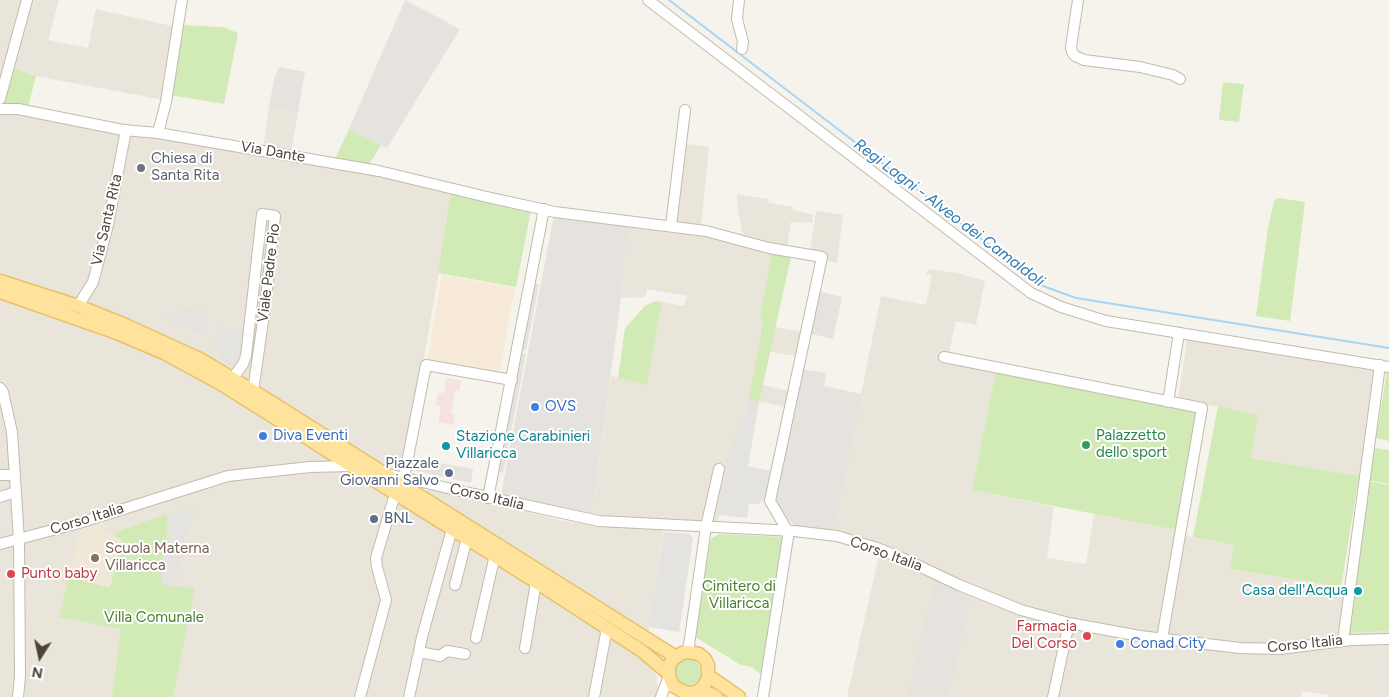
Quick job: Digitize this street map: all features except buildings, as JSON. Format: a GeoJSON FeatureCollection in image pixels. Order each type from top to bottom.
{"type":"FeatureCollection","features":[{"type":"Feature","properties":{"kind":"main road"},"geometry":{"type":"LineString","coordinates":[[0,280],[78,306],[121,323],[166,343],[233,378],[369,472],[395,494],[495,555],[642,651],[669,675],[676,688],[686,693],[711,694],[716,697]]}},
{"type":"Feature","properties":{"kind":"main road"},"geometry":{"type":"LineString","coordinates":[[0,292],[70,315],[164,353],[221,384],[351,466],[369,472],[418,496],[676,657]]}},
{"type":"Feature","properties":{"kind":"main road"},"geometry":{"type":"LineString","coordinates":[[669,675],[671,663],[676,657],[688,652],[699,654],[705,659],[709,669],[709,676],[705,686],[693,694]]}},
{"type":"Feature","properties":{"kind":"main road"},"geometry":{"type":"LineString","coordinates":[[709,676],[739,697]]}},
{"type":"Feature","properties":{"kind":"street"},"geometry":{"type":"LineString","coordinates":[[0,99],[27,0]]}},
{"type":"Feature","properties":{"kind":"street"},"geometry":{"type":"LineString","coordinates":[[158,133],[166,102],[182,0]]}},
{"type":"Feature","properties":{"kind":"street"},"geometry":{"type":"LineString","coordinates":[[648,0],[1031,293],[1062,307],[1106,321],[1384,366],[1343,641]]}},
{"type":"Feature","properties":{"kind":"street"},"geometry":{"type":"LineString","coordinates":[[739,0],[737,19],[743,42],[742,49]]}},
{"type":"Feature","properties":{"kind":"street"},"geometry":{"type":"LineString","coordinates":[[1078,0],[1072,46],[1072,52],[1075,56],[1084,60],[1140,67],[1173,75],[1180,79]]}},
{"type":"Feature","properties":{"kind":"street","name":"Via Dante"},"geometry":{"type":"LineString","coordinates":[[0,109],[18,109],[126,130],[158,133],[379,171],[544,210],[706,231],[769,248],[822,257],[770,501],[787,530]]}},
{"type":"Feature","properties":{"kind":"street"},"geometry":{"type":"LineString","coordinates":[[671,226],[685,110]]}},
{"type":"Feature","properties":{"kind":"street","name":"Via Santa Rita"},"geometry":{"type":"LineString","coordinates":[[78,306],[93,282],[108,225],[126,130]]}},
{"type":"Feature","properties":{"kind":"street"},"geometry":{"type":"LineString","coordinates":[[488,498],[544,210]]}},
{"type":"Feature","properties":{"kind":"street","name":"Viale Padre Pio"},"geometry":{"type":"LineString","coordinates":[[233,378],[246,356],[262,214],[275,216],[266,307],[253,391]]}},
{"type":"Feature","properties":{"kind":"street"},"geometry":{"type":"LineString","coordinates":[[1168,402],[1179,333]]}},
{"type":"Feature","properties":{"kind":"street"},"geometry":{"type":"LineString","coordinates":[[944,357],[1202,408],[1162,639]]}},
{"type":"Feature","properties":{"kind":"street"},"geometry":{"type":"LineString","coordinates":[[404,478],[426,365],[512,380]]}},
{"type":"Feature","properties":{"kind":"street"},"geometry":{"type":"LineString","coordinates":[[0,388],[3,392],[12,432],[19,540],[20,676],[18,697]]}},
{"type":"Feature","properties":{"kind":"street"},"geometry":{"type":"LineString","coordinates":[[312,467],[320,461],[322,456],[319,445]]}},
{"type":"Feature","properties":{"kind":"street","name":"Corso Italia"},"geometry":{"type":"LineString","coordinates":[[0,544],[79,523],[228,476],[312,467],[351,466]]}},
{"type":"Feature","properties":{"kind":"street"},"geometry":{"type":"LineString","coordinates":[[688,652],[706,527],[719,469]]}},
{"type":"Feature","properties":{"kind":"street","name":"Corso Italia"},"geometry":{"type":"LineString","coordinates":[[369,472],[599,521],[787,530],[837,536],[877,548],[1021,610],[1069,623],[1162,639],[1240,648],[1280,649],[1343,641],[1389,639]]}},
{"type":"Feature","properties":{"kind":"street"},"geometry":{"type":"LineString","coordinates":[[0,475],[15,475]]}},
{"type":"Feature","properties":{"kind":"street"},"geometry":{"type":"LineString","coordinates":[[418,496],[424,483]]}},
{"type":"Feature","properties":{"kind":"street"},"geometry":{"type":"LineString","coordinates":[[0,497],[16,492]]}},
{"type":"Feature","properties":{"kind":"street"},"geometry":{"type":"LineString","coordinates":[[360,697],[386,600],[376,558],[395,494]]}},
{"type":"Feature","properties":{"kind":"street"},"geometry":{"type":"LineString","coordinates":[[409,697],[422,637],[452,529]]}},
{"type":"Feature","properties":{"kind":"street"},"geometry":{"type":"LineString","coordinates":[[763,697],[788,537],[787,530]]}},
{"type":"Feature","properties":{"kind":"street"},"geometry":{"type":"LineString","coordinates":[[455,584],[467,538]]}},
{"type":"Feature","properties":{"kind":"street"},"geometry":{"type":"LineString","coordinates":[[476,638],[495,555]]}},
{"type":"Feature","properties":{"kind":"street"},"geometry":{"type":"LineString","coordinates":[[525,648],[536,582]]}},
{"type":"Feature","properties":{"kind":"street"},"geometry":{"type":"LineString","coordinates":[[1053,697],[1069,623]]}},
{"type":"Feature","properties":{"kind":"street"},"geometry":{"type":"LineString","coordinates":[[594,697],[607,628]]}},
{"type":"Feature","properties":{"kind":"street"},"geometry":{"type":"LineString","coordinates":[[419,652],[440,656],[447,651],[466,654]]}},
{"type":"Feature","properties":{"kind":"street"},"geometry":{"type":"LineString","coordinates":[[661,697],[669,675]]}},
{"type":"Feature","properties":{"kind":"shaded area"},"geometry":{"type":"Polygon","coordinates":[[[0,0],[59,0],[48,40],[88,48],[96,9],[181,28],[169,101],[36,76],[12,68],[2,106],[0,106],[0,0]]]}},
{"type":"Feature","properties":{"kind":"shaded area"},"geometry":{"type":"Polygon","coordinates":[[[405,0],[460,29],[387,148],[349,129],[405,0]]]}},
{"type":"Feature","properties":{"kind":"shaded area"},"geometry":{"type":"Polygon","coordinates":[[[279,67],[305,72],[298,113],[269,107],[274,79],[279,67]]]}},
{"type":"Feature","properties":{"kind":"shaded area"},"geometry":{"type":"Polygon","coordinates":[[[269,107],[298,113],[291,152],[452,185],[447,227],[404,470],[376,466],[81,304],[89,293],[128,126],[263,147],[269,107]]]}},
{"type":"Feature","properties":{"kind":"shaded area"},"geometry":{"type":"Polygon","coordinates":[[[0,110],[124,132],[92,280],[78,303],[0,276],[0,110]]]}},
{"type":"Feature","properties":{"kind":"shaded area"},"geometry":{"type":"Polygon","coordinates":[[[679,143],[709,147],[701,226],[670,220],[679,143]]]}},
{"type":"Feature","properties":{"kind":"shaded area"},"geometry":{"type":"Polygon","coordinates":[[[737,194],[768,199],[769,203],[793,207],[793,210],[813,215],[812,223],[791,222],[787,247],[745,235],[742,232],[737,194]]]}},
{"type":"Feature","properties":{"kind":"shaded area"},"geometry":{"type":"Polygon","coordinates":[[[816,211],[843,215],[837,263],[809,258],[816,211]]]}},
{"type":"Feature","properties":{"kind":"shaded area"},"geometry":{"type":"Polygon","coordinates":[[[554,215],[629,226],[592,514],[501,495],[554,215]]]}},
{"type":"Feature","properties":{"kind":"shaded area"},"geometry":{"type":"Polygon","coordinates":[[[629,225],[698,232],[772,252],[760,315],[762,327],[758,349],[770,351],[775,327],[802,332],[796,356],[770,352],[763,385],[789,391],[786,407],[759,402],[748,466],[727,463],[717,526],[592,514],[611,376],[647,384],[662,302],[684,306],[687,296],[647,289],[645,297],[621,298],[629,225]]]}},
{"type":"Feature","properties":{"kind":"shaded area"},"geometry":{"type":"Polygon","coordinates":[[[928,269],[957,273],[985,281],[976,325],[956,321],[949,353],[998,363],[972,490],[1054,507],[1047,558],[1086,564],[1094,514],[1176,530],[1191,537],[1234,545],[1230,569],[1341,587],[1351,591],[1346,633],[1389,631],[1389,697],[1329,697],[1329,695],[1302,691],[1301,697],[847,697],[879,555],[831,541],[881,296],[926,305],[932,275],[926,274],[928,269]]]}},
{"type":"Feature","properties":{"kind":"shaded area"},"geometry":{"type":"Polygon","coordinates":[[[442,275],[515,288],[499,374],[427,361],[442,275]]]}},
{"type":"Feature","properties":{"kind":"shaded area"},"geometry":{"type":"Polygon","coordinates":[[[534,283],[539,284],[526,351],[522,350],[534,283]]]}},
{"type":"Feature","properties":{"kind":"shaded area"},"geometry":{"type":"Polygon","coordinates":[[[818,291],[842,297],[833,339],[808,333],[818,291]]]}},
{"type":"Feature","properties":{"kind":"shaded area"},"geometry":{"type":"Polygon","coordinates":[[[0,296],[121,339],[215,385],[642,655],[656,674],[659,697],[0,697],[0,296]]]}},
{"type":"Feature","properties":{"kind":"shaded area"},"geometry":{"type":"Polygon","coordinates":[[[179,308],[203,311],[203,313],[208,314],[205,334],[191,332],[192,327],[163,318],[163,314],[177,315],[179,308]]]}},
{"type":"Feature","properties":{"kind":"shaded area"},"geometry":{"type":"Polygon","coordinates":[[[216,326],[245,330],[241,359],[237,367],[224,363],[215,347],[216,326]]]}},
{"type":"Feature","properties":{"kind":"shaded area"},"geometry":{"type":"Polygon","coordinates":[[[1187,340],[1377,367],[1361,477],[1251,458],[1258,415],[1178,399],[1187,340]]]}},
{"type":"Feature","properties":{"kind":"shaded area"},"geometry":{"type":"Polygon","coordinates":[[[521,353],[526,354],[503,473],[499,472],[521,353]]]}},
{"type":"Feature","properties":{"kind":"shaded area"},"geometry":{"type":"Polygon","coordinates":[[[801,369],[826,373],[824,386],[862,394],[833,532],[795,526],[775,503],[774,497],[801,369]]]}},
{"type":"Feature","properties":{"kind":"shaded area"},"geometry":{"type":"Polygon","coordinates":[[[446,378],[461,380],[459,391],[455,390],[451,414],[455,415],[453,425],[438,422],[441,406],[435,405],[438,393],[444,393],[446,378]]]}},
{"type":"Feature","properties":{"kind":"shaded area"},"geometry":{"type":"Polygon","coordinates":[[[749,399],[759,402],[748,466],[772,471],[767,496],[759,504],[749,504],[747,518],[718,515],[727,462],[739,425],[746,416],[749,399]]]}},
{"type":"Feature","properties":{"kind":"shaded area","name":"Piazzale Giovanni Salvo"},"geometry":{"type":"Polygon","coordinates":[[[414,458],[473,469],[471,483],[412,470],[414,458]]]}},
{"type":"Feature","properties":{"kind":"shaded area"},"geometry":{"type":"Polygon","coordinates":[[[428,488],[565,521],[593,525],[664,529],[649,630],[645,630],[645,633],[522,552],[425,494],[428,488]]]}},
{"type":"Feature","properties":{"kind":"shaded area"},"geometry":{"type":"Polygon","coordinates":[[[194,509],[179,561],[177,587],[164,585],[160,569],[167,542],[167,514],[194,509]]]}},
{"type":"Feature","properties":{"kind":"shaded area","name":"Scuola Materna Villaricca"},"geometry":{"type":"Polygon","coordinates":[[[103,520],[102,532],[122,539],[110,588],[69,577],[81,528],[103,520]]]}},
{"type":"Feature","properties":{"kind":"shaded area"},"geometry":{"type":"Polygon","coordinates":[[[664,532],[689,534],[693,539],[679,632],[649,627],[664,532]]]}},
{"type":"Feature","properties":{"kind":"shaded area"},"geometry":{"type":"Polygon","coordinates":[[[935,580],[971,598],[948,697],[907,697],[935,580]]]}},
{"type":"Feature","properties":{"kind":"green space"},"geometry":{"type":"Polygon","coordinates":[[[181,25],[223,27],[238,33],[224,104],[170,95],[181,25]]]}},
{"type":"Feature","properties":{"kind":"green space"},"geometry":{"type":"Polygon","coordinates":[[[12,68],[36,76],[28,107],[2,106],[12,68]]]}},
{"type":"Feature","properties":{"kind":"green space"},"geometry":{"type":"Polygon","coordinates":[[[1223,82],[1244,84],[1239,122],[1219,120],[1223,82]]]}},
{"type":"Feature","properties":{"kind":"green space"},"geometry":{"type":"Polygon","coordinates":[[[349,129],[381,145],[369,165],[335,159],[349,129]]]}},
{"type":"Feature","properties":{"kind":"green space"},"geometry":{"type":"Polygon","coordinates":[[[451,193],[531,210],[516,287],[438,273],[451,193]]]}},
{"type":"Feature","properties":{"kind":"green space"},"geometry":{"type":"Polygon","coordinates":[[[1278,198],[1305,202],[1290,321],[1256,316],[1268,228],[1274,201],[1278,198]]]}},
{"type":"Feature","properties":{"kind":"green space"},"geometry":{"type":"Polygon","coordinates":[[[772,252],[791,257],[759,402],[749,399],[762,327],[760,315],[772,252]]]}},
{"type":"Feature","properties":{"kind":"green space"},"geometry":{"type":"Polygon","coordinates":[[[655,301],[662,302],[647,385],[618,378],[625,328],[645,306],[655,301]]]}},
{"type":"Feature","properties":{"kind":"green space","name":"Palazzetto dello sport"},"geometry":{"type":"Polygon","coordinates":[[[996,371],[1198,411],[1176,530],[972,490],[996,371]]]}},
{"type":"Feature","properties":{"kind":"green space"},"geometry":{"type":"Polygon","coordinates":[[[1387,371],[1389,372],[1389,441],[1376,438],[1387,371]]]}},
{"type":"Feature","properties":{"kind":"green space"},"geometry":{"type":"Polygon","coordinates":[[[1218,406],[1258,415],[1251,458],[1359,476],[1341,587],[1230,569],[1234,545],[1193,537],[1218,406]]]}},
{"type":"Feature","properties":{"kind":"green space"},"geometry":{"type":"Polygon","coordinates":[[[1374,448],[1389,450],[1389,484],[1368,480],[1374,448]]]}},
{"type":"Feature","properties":{"kind":"green space"},"geometry":{"type":"Polygon","coordinates":[[[1368,481],[1389,485],[1389,631],[1346,633],[1368,481]]]}},
{"type":"Feature","properties":{"kind":"green space","name":"Villa Comunale"},"geometry":{"type":"Polygon","coordinates":[[[167,514],[167,542],[160,569],[164,585],[195,588],[173,697],[112,697],[121,629],[59,617],[69,577],[110,588],[122,539],[115,537],[116,532],[167,514]]]}},
{"type":"Feature","properties":{"kind":"green space","name":"Cimitero di Villaricca"},"geometry":{"type":"Polygon","coordinates":[[[720,534],[784,537],[764,677],[752,667],[741,665],[695,637],[710,543],[712,538],[720,534]]]}},
{"type":"Feature","properties":{"kind":"green space"},"geometry":{"type":"Polygon","coordinates":[[[688,659],[697,663],[701,672],[697,681],[688,685],[679,681],[675,672],[679,663],[688,659]]]}},
{"type":"Feature","properties":{"kind":"waterway","name":"Regi Lagni - Alveo dei Camaldoli"},"geometry":{"type":"LineString","coordinates":[[669,0],[1043,286],[1076,298],[1389,348]]}},
{"type":"Feature","properties":{"kind":"place","name":"Chiesa di Santa Rita"},"geometry":{"type":"Point","coordinates":[141,168]}},
{"type":"Feature","properties":{"kind":"place","name":"OVS"},"geometry":{"type":"Point","coordinates":[535,407]}},
{"type":"Feature","properties":{"kind":"place","name":"Diva Eventi"},"geometry":{"type":"Point","coordinates":[263,436]}},
{"type":"Feature","properties":{"kind":"place","name":"Palazzetto dello sport"},"geometry":{"type":"Point","coordinates":[1086,445]}},
{"type":"Feature","properties":{"kind":"place","name":"Stazione Carabinieri Villaricca"},"geometry":{"type":"Point","coordinates":[446,446]}},
{"type":"Feature","properties":{"kind":"place","name":"Piazzale Giovanni Salvo"},"geometry":{"type":"Point","coordinates":[449,473]}},
{"type":"Feature","properties":{"kind":"place","name":"BNL"},"geometry":{"type":"Point","coordinates":[374,519]}},
{"type":"Feature","properties":{"kind":"place","name":"Scuola Materna Villaricca"},"geometry":{"type":"Point","coordinates":[95,558]}},
{"type":"Feature","properties":{"kind":"place","name":"Punto baby"},"geometry":{"type":"Point","coordinates":[11,574]}},
{"type":"Feature","properties":{"kind":"place","name":"Casa dell'Acqua"},"geometry":{"type":"Point","coordinates":[1358,591]}},
{"type":"Feature","properties":{"kind":"place","name":"Farmacia Del Corso"},"geometry":{"type":"Point","coordinates":[1087,636]}},
{"type":"Feature","properties":{"kind":"place","name":"Conad City"},"geometry":{"type":"Point","coordinates":[1120,644]}}]}
